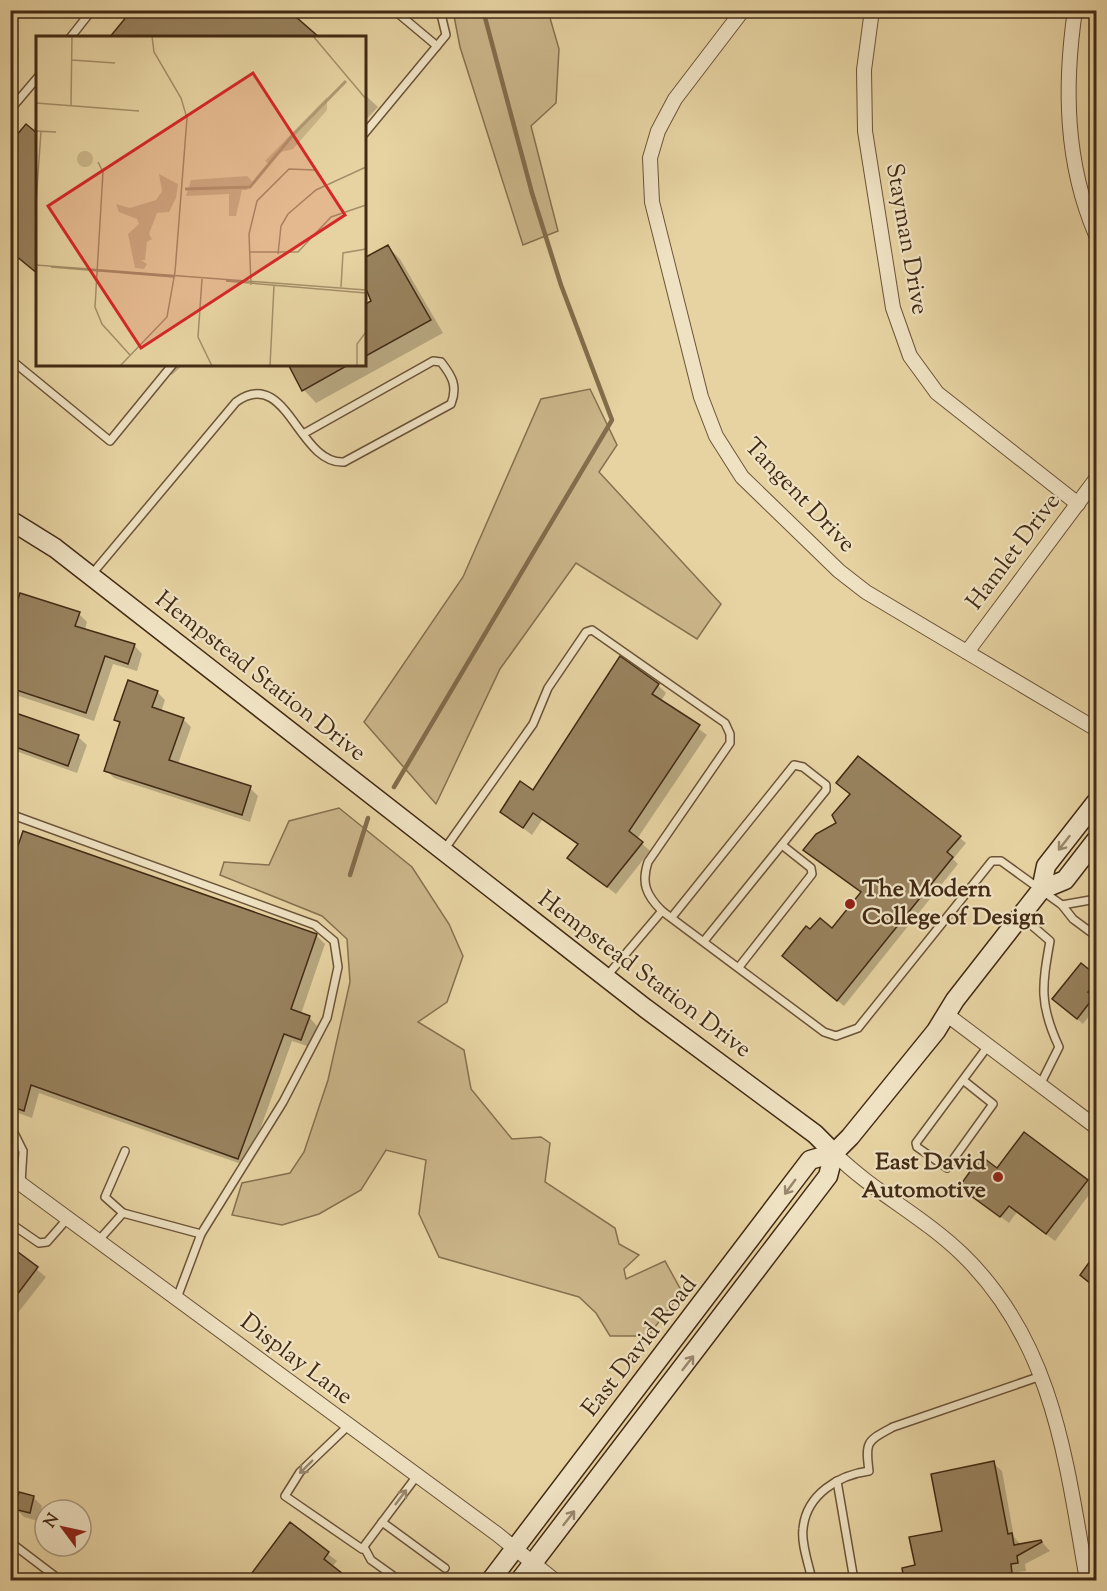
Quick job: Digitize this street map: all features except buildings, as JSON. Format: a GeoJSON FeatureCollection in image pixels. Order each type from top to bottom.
{"type":"FeatureCollection","features":[{"type":"Feature","properties":{"kind":"street","name":"Tangent Drive"},"geometry":{"type":"LineString","coordinates":[[743,10],[675,99],[658,130],[650,158],[652,202],[701,397],[716,436],[742,477],[839,571],[866,592],[1096,729]]}},
{"type":"Feature","properties":{"kind":"street","name":"Stayman Drive"},"geometry":{"type":"LineString","coordinates":[[872,10],[864,70],[865,131],[893,308],[910,356],[937,393],[1078,504]]}},
{"type":"Feature","properties":{"kind":"street"},"geometry":{"type":"LineString","coordinates":[[1075,10],[1068,58],[1070,136],[1083,198],[1096,235]]}},
{"type":"Feature","properties":{"kind":"street","name":"Hamlet Drive"},"geometry":{"type":"LineString","coordinates":[[967,652],[1096,479]]}},
{"type":"Feature","properties":{"kind":"street","name":"Hempstead Station Drive"},"geometry":{"type":"LineString","coordinates":[[10,520],[42,538],[606,977],[814,1134],[885,1196],[936,1231],[963,1256],[1011,1314],[1042,1376],[1057,1419],[1087,1581]]}},
{"type":"Feature","properties":{"kind":"street","name":"East David Road"},"geometry":{"type":"LineString","coordinates":[[520,1581],[828,1176],[834,1153],[921,1049],[1041,890],[1046,866],[1096,802]]}},
{"type":"Feature","properties":{"kind":"street","name":"East David Road"},"geometry":{"type":"LineString","coordinates":[[1041,890],[1065,880],[1096,840]]}},
{"type":"Feature","properties":{"kind":"street"},"geometry":{"type":"LineString","coordinates":[[946,1014],[1096,1127]]}},
{"type":"Feature","properties":{"kind":"street","name":"East David Road"},"geometry":{"type":"LineString","coordinates":[[491,1581],[810,1160],[834,1153]]}},
{"type":"Feature","properties":{"kind":"street","name":"Display Lane"},"geometry":{"type":"LineString","coordinates":[[16,1180],[515,1549],[554,1581]]}},
{"type":"Feature","properties":{"kind":"lane"},"geometry":{"type":"LineString","coordinates":[[72,36],[92,10]]}},
{"type":"Feature","properties":{"kind":"lane"},"geometry":{"type":"LineString","coordinates":[[394,10],[437,46]]}},
{"type":"Feature","properties":{"kind":"lane"},"geometry":{"type":"LineString","coordinates":[[366,132],[446,35],[440,10]]}},
{"type":"Feature","properties":{"kind":"lane"},"geometry":{"type":"LineString","coordinates":[[10,110],[36,79]]}},
{"type":"Feature","properties":{"kind":"lane"},"geometry":{"type":"LineString","coordinates":[[10,359],[110,441],[171,366]]}},
{"type":"Feature","properties":{"kind":"lane"},"geometry":{"type":"LineString","coordinates":[[90,576],[237,402],[248,394],[263,392],[276,401],[303,434],[323,457],[332,463],[344,462],[451,404],[456,392],[453,377],[441,362],[433,361],[303,434]]}},
{"type":"Feature","properties":{"kind":"lane"},"geometry":{"type":"LineString","coordinates":[[444,850],[533,724],[548,688],[586,632],[592,630],[725,723],[730,734],[730,743],[648,862],[644,885],[651,900],[662,911],[824,1032],[836,1036],[858,1028],[992,861],[1001,861],[1062,905],[1073,919],[1096,936]]}},
{"type":"Feature","properties":{"kind":"lane"},"geometry":{"type":"LineString","coordinates":[[672,917],[794,765],[803,767],[826,785],[826,790],[704,941]]}},
{"type":"Feature","properties":{"kind":"lane"},"geometry":{"type":"LineString","coordinates":[[10,814],[315,925],[334,941],[338,967],[327,1018],[283,1102],[201,1234],[177,1298]]}},
{"type":"Feature","properties":{"kind":"lane"},"geometry":{"type":"LineString","coordinates":[[739,967],[812,874],[811,868],[782,845]]}},
{"type":"Feature","properties":{"kind":"lane"},"geometry":{"type":"LineString","coordinates":[[1062,905],[1096,899]]}},
{"type":"Feature","properties":{"kind":"lane"},"geometry":{"type":"LineString","coordinates":[[606,977],[662,911]]}},
{"type":"Feature","properties":{"kind":"lane"},"geometry":{"type":"LineString","coordinates":[[1021,916],[1050,941],[1042,985],[1044,1004],[1059,1047],[1040,1085]]}},
{"type":"Feature","properties":{"kind":"lane"},"geometry":{"type":"LineString","coordinates":[[963,1080],[992,1102],[992,1106],[947,1168],[917,1147],[916,1143],[988,1046]]}},
{"type":"Feature","properties":{"kind":"lane"},"geometry":{"type":"LineString","coordinates":[[10,1125],[24,1151],[16,1180]]}},
{"type":"Feature","properties":{"kind":"lane"},"geometry":{"type":"LineString","coordinates":[[125,1151],[105,1197],[123,1213],[201,1234]]}},
{"type":"Feature","properties":{"kind":"lane"},"geometry":{"type":"LineString","coordinates":[[99,1240],[123,1213]]}},
{"type":"Feature","properties":{"kind":"lane"},"geometry":{"type":"LineString","coordinates":[[10,1223],[39,1243],[47,1242],[68,1217]]}},
{"type":"Feature","properties":{"kind":"lane"},"geometry":{"type":"LineString","coordinates":[[812,1581],[802,1530],[811,1503],[837,1480],[850,1473],[868,1471],[866,1448],[872,1438],[893,1426],[1042,1376]]}},
{"type":"Feature","properties":{"kind":"lane"},"geometry":{"type":"LineString","coordinates":[[348,1426],[300,1472],[285,1496],[362,1549],[364,1547]]}},
{"type":"Feature","properties":{"kind":"lane"},"geometry":{"type":"LineString","coordinates":[[364,1547],[416,1477]]}},
{"type":"Feature","properties":{"kind":"lane"},"geometry":{"type":"LineString","coordinates":[[837,1480],[854,1581]]}},
{"type":"Feature","properties":{"kind":"lane"},"geometry":{"type":"LineString","coordinates":[[382,1522],[445,1568]]}},
{"type":"Feature","properties":{"kind":"lane"},"geometry":{"type":"LineString","coordinates":[[10,1542],[60,1581]]}},
{"type":"Feature","properties":{"kind":"lane"},"geometry":{"type":"LineString","coordinates":[[364,1547],[371,1560],[399,1581]]}},
{"type":"Feature","properties":{"kind":"shaded area"},"geometry":{"type":"Polygon","coordinates":[[[453,11],[548,11],[559,49],[556,103],[531,126],[558,231],[523,245],[460,47],[453,11]]]}},
{"type":"Feature","properties":{"kind":"shaded area"},"geometry":{"type":"Polygon","coordinates":[[[590,389],[617,445],[599,472],[721,604],[697,639],[576,563],[500,669],[436,804],[364,722],[463,577],[541,399],[590,389]]]}},
{"type":"Feature","properties":{"kind":"shaded area"},"geometry":{"type":"Polygon","coordinates":[[[339,808],[412,867],[449,924],[463,956],[447,1002],[418,1022],[464,1050],[471,1089],[512,1139],[541,1137],[550,1143],[545,1182],[615,1228],[619,1244],[639,1255],[624,1269],[626,1279],[665,1261],[682,1292],[648,1336],[610,1336],[596,1313],[579,1297],[439,1257],[419,1214],[426,1160],[386,1150],[361,1190],[319,1214],[282,1225],[232,1215],[242,1183],[290,1173],[304,1152],[328,1080],[350,982],[347,939],[322,916],[220,875],[224,862],[269,865],[289,821],[339,808]]]}},
{"type":"Feature","properties":{"kind":"waterway"},"geometry":{"type":"LineString","coordinates":[[394,787],[612,420],[561,285],[532,193],[483,10]]}},
{"type":"Feature","properties":{"kind":"waterway"},"geometry":{"type":"LineString","coordinates":[[350,875],[368,818]]}},
{"type":"Feature","properties":{"kind":"place","name":"The Modern College of Design"},"geometry":{"type":"Point","coordinates":[850,904]}},
{"type":"Feature","properties":{"kind":"place","name":"East David Automotive"},"geometry":{"type":"Point","coordinates":[998,1177]}}]}
